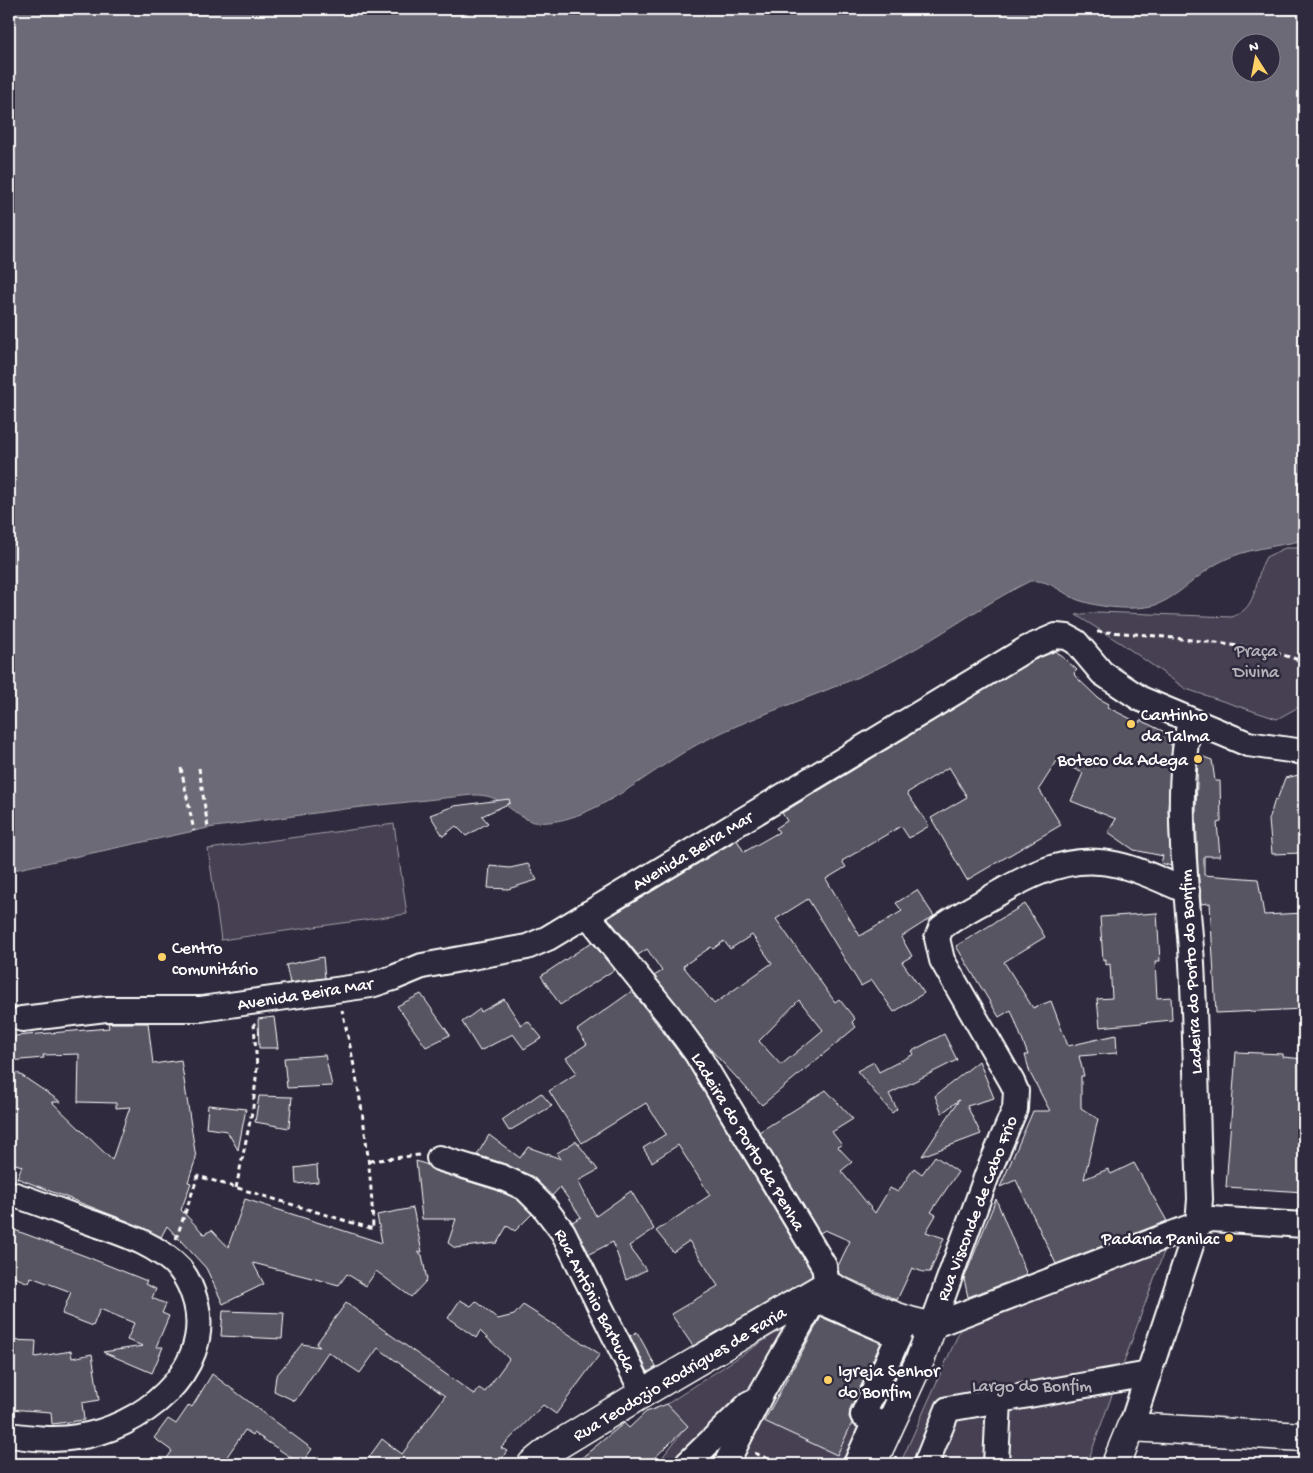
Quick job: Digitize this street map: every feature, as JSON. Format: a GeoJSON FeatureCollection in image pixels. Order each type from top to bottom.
{"type":"FeatureCollection","features":[{"type":"Feature","properties":{"kind":"street","name":"Avenida Beira Mar"},"geometry":{"type":"LineString","coordinates":[[22,1019],[106,1009],[201,1009],[338,990],[394,978],[422,966],[442,961],[527,947],[548,938],[1028,648],[1056,636],[1067,637]]}},
{"type":"Feature","properties":{"kind":"street"},"geometry":{"type":"LineString","coordinates":[[1067,637],[1076,642],[1102,673],[1120,687],[1141,699],[1248,744],[1304,752]]}},
{"type":"Feature","properties":{"kind":"street","name":"Ladeira do Porto do Bonfim"},"geometry":{"type":"LineString","coordinates":[[1130,1427],[1198,1224],[1200,1199],[1182,765],[1190,721]]}},
{"type":"Feature","properties":{"kind":"street","name":"Rua Visconde de Cabo Frio"},"geometry":{"type":"LineString","coordinates":[[932,1326],[1016,1099],[1012,1082],[942,960],[937,938],[941,928],[1025,878],[1050,868],[1078,863],[1100,862],[1123,866],[1187,891]]}},
{"type":"Feature","properties":{"kind":"street","name":"Ladeira do Porto da Penha"},"geometry":{"type":"LineString","coordinates":[[587,914],[667,1013],[697,1054],[824,1266],[827,1285]]}},
{"type":"Feature","properties":{"kind":"street","name":"Rua Antônio Barbuda"},"geometry":{"type":"LineString","coordinates":[[439,1158],[501,1177],[524,1188],[544,1207],[563,1232],[643,1393]]}},
{"type":"Feature","properties":{"kind":"street"},"geometry":{"type":"LineString","coordinates":[[9,1193],[127,1235],[170,1258],[182,1271],[192,1290],[198,1314],[199,1338],[190,1363],[168,1390],[144,1412],[110,1428],[77,1437],[38,1438],[9,1435]]}},
{"type":"Feature","properties":{"kind":"street"},"geometry":{"type":"LineString","coordinates":[[827,1285],[891,1316],[910,1323],[932,1326],[1198,1224],[1218,1219],[1304,1225]]}},
{"type":"Feature","properties":{"kind":"street","name":"Rua Teodozio Rodrigues de Faria"},"geometry":{"type":"LineString","coordinates":[[532,1464],[548,1451],[643,1393],[827,1285]]}},
{"type":"Feature","properties":{"kind":"street"},"geometry":{"type":"LineString","coordinates":[[726,1464],[762,1392],[815,1299],[899,1336],[864,1415],[875,1421],[856,1464]]}},
{"type":"Feature","properties":{"kind":"street"},"geometry":{"type":"LineString","coordinates":[[872,1464],[920,1360],[932,1326]]}},
{"type":"Feature","properties":{"kind":"street"},"geometry":{"type":"LineString","coordinates":[[926,1464],[948,1409],[1149,1374]]}},
{"type":"Feature","properties":{"kind":"street"},"geometry":{"type":"LineString","coordinates":[[687,1464],[762,1392]]}},
{"type":"Feature","properties":{"kind":"street"},"geometry":{"type":"LineString","coordinates":[[996,1464],[998,1400]]}},
{"type":"Feature","properties":{"kind":"street"},"geometry":{"type":"LineString","coordinates":[[1116,1464],[1130,1427],[1304,1437]]}},
{"type":"Feature","properties":{"kind":"path"},"geometry":{"type":"LineString","coordinates":[[1067,637],[1094,632],[1131,633],[1280,652],[1304,662]]}},
{"type":"Feature","properties":{"kind":"path"},"geometry":{"type":"LineString","coordinates":[[181,768],[194,831]]}},
{"type":"Feature","properties":{"kind":"path"},"geometry":{"type":"LineString","coordinates":[[199,768],[208,828]]}},
{"type":"Feature","properties":{"kind":"path"},"geometry":{"type":"LineString","coordinates":[[170,1258],[198,1176],[373,1229],[370,1161],[355,1064],[338,990]]}},
{"type":"Feature","properties":{"kind":"path"},"geometry":{"type":"LineString","coordinates":[[236,1188],[253,1107],[257,1068],[252,1002]]}},
{"type":"Feature","properties":{"kind":"path"},"geometry":{"type":"LineString","coordinates":[[370,1161],[408,1155],[425,1155],[439,1158]]}},
{"type":"Feature","properties":{"kind":"green space","name":"Praça Divina"},"geometry":{"type":"Polygon","coordinates":[[[1285,548],[1304,548],[1304,704],[1277,719],[1186,689],[1122,644],[1076,615],[1098,612],[1232,617],[1241,612],[1252,599],[1266,557],[1285,548]]]}},
{"type":"Feature","properties":{"kind":"green space"},"geometry":{"type":"Polygon","coordinates":[[[394,824],[407,914],[221,940],[208,849],[394,824]]]}},
{"type":"Feature","properties":{"kind":"green space","name":"Largo do Bonfim"},"geometry":{"type":"Polygon","coordinates":[[[1166,1246],[1087,1464],[900,1464],[961,1328],[1166,1246]]]}},
{"type":"Feature","properties":{"kind":"green space"},"geometry":{"type":"Polygon","coordinates":[[[826,1300],[912,1338],[856,1464],[657,1464],[687,1426],[667,1404],[826,1300]]]}},
{"type":"Feature","properties":{"kind":"shaded area"},"geometry":{"type":"Polygon","coordinates":[[[9,9],[1304,9],[1304,540],[1230,557],[1211,567],[1165,601],[1146,607],[1121,608],[1094,604],[1078,600],[1044,582],[1030,581],[893,661],[702,742],[620,794],[577,816],[555,821],[533,822],[524,818],[499,800],[483,795],[472,795],[344,809],[208,828],[9,871],[9,9]]]}},
{"type":"Feature","properties":{"kind":"building"},"geometry":{"type":"Polygon","coordinates":[[[1056,651],[1077,670],[1074,673],[1075,676],[1098,698],[1109,704],[1107,707],[1139,723],[1140,720],[1171,735],[1167,743],[1172,745],[1168,810],[1171,866],[1161,863],[1163,856],[1134,850],[1108,832],[1116,819],[1071,801],[1083,773],[1057,761],[1039,789],[1061,825],[967,880],[931,818],[967,797],[949,767],[907,793],[929,826],[909,838],[901,826],[842,861],[846,867],[826,879],[860,936],[902,911],[896,903],[917,890],[934,916],[901,937],[912,956],[902,962],[924,993],[894,1012],[872,980],[861,986],[808,899],[776,919],[835,1002],[839,999],[855,1019],[852,1022],[856,1027],[762,1105],[711,1050],[654,976],[662,971],[647,949],[638,955],[608,918],[737,840],[744,852],[779,832],[776,828],[787,821],[782,813],[1034,660],[1056,651]],[[752,935],[730,949],[724,941],[713,949],[711,947],[683,966],[714,1004],[772,963],[752,935]],[[799,1000],[759,1041],[781,1065],[823,1030],[799,1000]]]}},
{"type":"Feature","properties":{"kind":"building"},"geometry":{"type":"Polygon","coordinates":[[[1198,755],[1212,760],[1215,781],[1220,781],[1221,822],[1217,823],[1220,856],[1204,856],[1204,875],[1258,879],[1264,915],[1304,913],[1304,1009],[1216,1013],[1210,903],[1201,904],[1198,872],[1196,811],[1198,755]]]}},
{"type":"Feature","properties":{"kind":"building"},"geometry":{"type":"Polygon","coordinates":[[[1299,775],[1303,803],[1301,804],[1302,853],[1272,854],[1269,820],[1275,799],[1277,800],[1285,778],[1299,775]]]}},
{"type":"Feature","properties":{"kind":"building"},"geometry":{"type":"Polygon","coordinates":[[[509,799],[510,803],[482,816],[488,823],[466,836],[456,826],[443,836],[430,815],[454,806],[509,799]]]}},
{"type":"Feature","properties":{"kind":"building"},"geometry":{"type":"Polygon","coordinates":[[[528,864],[537,880],[508,889],[488,888],[490,866],[510,868],[528,864]]]}},
{"type":"Feature","properties":{"kind":"building"},"geometry":{"type":"Polygon","coordinates":[[[1025,904],[1045,937],[1004,962],[1033,1008],[1051,1001],[1068,1046],[1116,1035],[1117,1053],[1079,1056],[1084,1076],[1081,1076],[1081,1108],[1098,1119],[1084,1179],[1108,1169],[1111,1174],[1134,1163],[1167,1221],[1056,1264],[1016,1180],[1000,1187],[1033,1111],[1050,1111],[1030,1073],[1025,1055],[1028,1055],[1011,1010],[999,1017],[956,946],[1025,904]]]}},
{"type":"Feature","properties":{"kind":"building"},"geometry":{"type":"Polygon","coordinates":[[[1157,913],[1160,961],[1155,961],[1157,998],[1171,997],[1172,1020],[1100,1027],[1097,999],[1112,998],[1110,964],[1106,965],[1106,959],[1103,960],[1100,917],[1157,913]]]}},
{"type":"Feature","properties":{"kind":"building"},"geometry":{"type":"Polygon","coordinates":[[[592,942],[614,970],[560,1005],[541,976],[592,942]]]}},
{"type":"Feature","properties":{"kind":"building"},"geometry":{"type":"Polygon","coordinates":[[[323,957],[325,978],[290,983],[286,965],[323,957]]]}},
{"type":"Feature","properties":{"kind":"building"},"geometry":{"type":"Polygon","coordinates":[[[632,991],[686,1062],[811,1271],[812,1276],[693,1346],[671,1314],[718,1286],[689,1241],[673,1252],[656,1231],[710,1195],[678,1145],[652,1162],[643,1148],[666,1134],[646,1103],[582,1143],[549,1091],[577,1073],[566,1058],[587,1044],[577,1030],[632,991]]]}},
{"type":"Feature","properties":{"kind":"building"},"geometry":{"type":"Polygon","coordinates":[[[421,994],[450,1035],[426,1047],[397,1006],[421,994]]]}},
{"type":"Feature","properties":{"kind":"building"},"geometry":{"type":"Polygon","coordinates":[[[504,999],[521,1025],[528,1021],[542,1038],[524,1049],[513,1034],[480,1051],[462,1022],[480,1009],[481,1012],[504,999]]]}},
{"type":"Feature","properties":{"kind":"building"},"geometry":{"type":"Polygon","coordinates":[[[274,1017],[278,1048],[259,1048],[258,1019],[274,1017]]]}},
{"type":"Feature","properties":{"kind":"building"},"geometry":{"type":"Polygon","coordinates":[[[108,1023],[148,1023],[153,1064],[181,1060],[196,1158],[188,1182],[191,1183],[181,1210],[204,1234],[212,1230],[228,1247],[245,1199],[382,1243],[377,1215],[413,1208],[422,1252],[418,1252],[422,1255],[427,1280],[411,1297],[376,1271],[366,1286],[347,1274],[339,1285],[253,1263],[264,1284],[223,1304],[206,1268],[167,1226],[161,1237],[127,1221],[17,1178],[22,1166],[9,1162],[9,1067],[61,1102],[52,1102],[112,1160],[130,1107],[116,1108],[116,1103],[78,1102],[79,1054],[43,1055],[44,1058],[9,1061],[9,1041],[15,1040],[15,1036],[109,1028],[108,1023]]]}},
{"type":"Feature","properties":{"kind":"building"},"geometry":{"type":"Polygon","coordinates":[[[944,1034],[957,1060],[889,1094],[897,1109],[892,1113],[857,1071],[874,1062],[879,1072],[914,1054],[912,1051],[944,1034]]]}},
{"type":"Feature","properties":{"kind":"building"},"geometry":{"type":"Polygon","coordinates":[[[1236,1052],[1283,1054],[1283,1057],[1304,1059],[1304,1192],[1226,1187],[1236,1052]]]}},
{"type":"Feature","properties":{"kind":"building"},"geometry":{"type":"Polygon","coordinates":[[[325,1055],[332,1086],[287,1088],[284,1058],[325,1055]]]}},
{"type":"Feature","properties":{"kind":"building"},"geometry":{"type":"Polygon","coordinates":[[[979,1061],[994,1098],[967,1106],[981,1134],[922,1156],[959,1100],[942,1113],[935,1096],[979,1061]]]}},
{"type":"Feature","properties":{"kind":"building"},"geometry":{"type":"Polygon","coordinates":[[[826,1090],[853,1119],[832,1132],[842,1145],[838,1147],[852,1162],[841,1171],[875,1213],[890,1188],[898,1192],[914,1168],[922,1174],[935,1156],[958,1172],[931,1212],[936,1215],[926,1232],[944,1238],[930,1272],[923,1272],[912,1268],[897,1300],[839,1274],[838,1266],[850,1241],[825,1230],[820,1233],[759,1132],[826,1090]]]}},
{"type":"Feature","properties":{"kind":"building"},"geometry":{"type":"Polygon","coordinates":[[[541,1093],[552,1106],[509,1131],[502,1120],[541,1093]]]}},
{"type":"Feature","properties":{"kind":"building"},"geometry":{"type":"Polygon","coordinates":[[[259,1096],[292,1097],[289,1128],[255,1122],[259,1096]]]}},
{"type":"Feature","properties":{"kind":"building"},"geometry":{"type":"Polygon","coordinates":[[[208,1105],[246,1109],[238,1150],[227,1131],[206,1128],[208,1105]]]}},
{"type":"Feature","properties":{"kind":"building"},"geometry":{"type":"Polygon","coordinates":[[[489,1135],[520,1158],[528,1147],[561,1159],[557,1153],[576,1141],[598,1170],[578,1181],[596,1216],[631,1191],[654,1229],[629,1246],[646,1270],[626,1280],[613,1242],[589,1254],[572,1222],[581,1217],[560,1187],[552,1196],[531,1176],[505,1164],[477,1155],[489,1135]]]}},
{"type":"Feature","properties":{"kind":"building"},"geometry":{"type":"Polygon","coordinates":[[[416,1161],[428,1165],[435,1171],[496,1190],[517,1199],[532,1214],[515,1231],[507,1226],[497,1243],[455,1248],[448,1243],[456,1219],[422,1219],[416,1161]]]}},
{"type":"Feature","properties":{"kind":"building"},"geometry":{"type":"Polygon","coordinates":[[[317,1165],[318,1182],[296,1184],[295,1168],[317,1165]]]}},
{"type":"Feature","properties":{"kind":"building"},"geometry":{"type":"Polygon","coordinates":[[[996,1199],[1027,1275],[968,1297],[964,1279],[996,1199]]]}},
{"type":"Feature","properties":{"kind":"building"},"geometry":{"type":"Polygon","coordinates":[[[9,1228],[147,1281],[145,1284],[156,1289],[152,1298],[166,1304],[162,1313],[169,1316],[156,1347],[163,1347],[152,1373],[103,1352],[143,1346],[127,1340],[134,1323],[100,1309],[93,1326],[62,1314],[71,1292],[31,1277],[29,1283],[9,1275],[9,1228]]]}},
{"type":"Feature","properties":{"kind":"building"},"geometry":{"type":"Polygon","coordinates":[[[460,1300],[471,1306],[476,1301],[498,1319],[514,1315],[523,1305],[600,1354],[556,1414],[543,1405],[501,1448],[507,1451],[498,1464],[379,1464],[369,1457],[382,1439],[402,1454],[445,1396],[378,1348],[360,1373],[328,1352],[295,1401],[274,1391],[276,1376],[302,1344],[320,1347],[316,1344],[346,1303],[475,1395],[479,1388],[485,1392],[509,1359],[480,1331],[476,1338],[448,1318],[460,1300]]]}},
{"type":"Feature","properties":{"kind":"building"},"geometry":{"type":"Polygon","coordinates":[[[223,1311],[284,1313],[282,1339],[221,1336],[223,1311]]]}},
{"type":"Feature","properties":{"kind":"building","name":"Igreja Senhor do Bonfim"},"geometry":{"type":"Polygon","coordinates":[[[821,1317],[881,1343],[850,1409],[849,1417],[852,1423],[837,1455],[764,1421],[821,1317]]]}},
{"type":"Feature","properties":{"kind":"building"},"geometry":{"type":"Polygon","coordinates":[[[637,1332],[656,1367],[648,1372],[630,1336],[637,1332]]]}},
{"type":"Feature","properties":{"kind":"building"},"geometry":{"type":"Polygon","coordinates":[[[9,1340],[36,1341],[35,1357],[71,1351],[72,1358],[92,1354],[99,1400],[82,1403],[84,1420],[52,1424],[51,1412],[9,1409],[9,1340]]]}},
{"type":"Feature","properties":{"kind":"building"},"geometry":{"type":"Polygon","coordinates":[[[212,1374],[312,1449],[301,1464],[254,1433],[253,1435],[245,1430],[222,1464],[163,1464],[172,1451],[154,1438],[168,1419],[176,1424],[189,1405],[192,1407],[212,1374]]]}},
{"type":"Feature","properties":{"kind":"building"},"geometry":{"type":"Polygon","coordinates":[[[667,1404],[688,1426],[648,1464],[574,1464],[624,1423],[629,1428],[646,1412],[667,1404]]]}},
{"type":"Feature","properties":{"kind":"place","name":"Cantinho da Talma"},"geometry":{"type":"Point","coordinates":[1131,724]}},
{"type":"Feature","properties":{"kind":"place","name":"Boteco da Adega"},"geometry":{"type":"Point","coordinates":[1198,759]}},
{"type":"Feature","properties":{"kind":"place","name":"Centro comunitário"},"geometry":{"type":"Point","coordinates":[162,957]}},
{"type":"Feature","properties":{"kind":"place","name":"Padaria Panilac"},"geometry":{"type":"Point","coordinates":[1229,1238]}},
{"type":"Feature","properties":{"kind":"place","name":"Igreja Senhor do Bonfim"},"geometry":{"type":"Point","coordinates":[828,1380]}}]}
